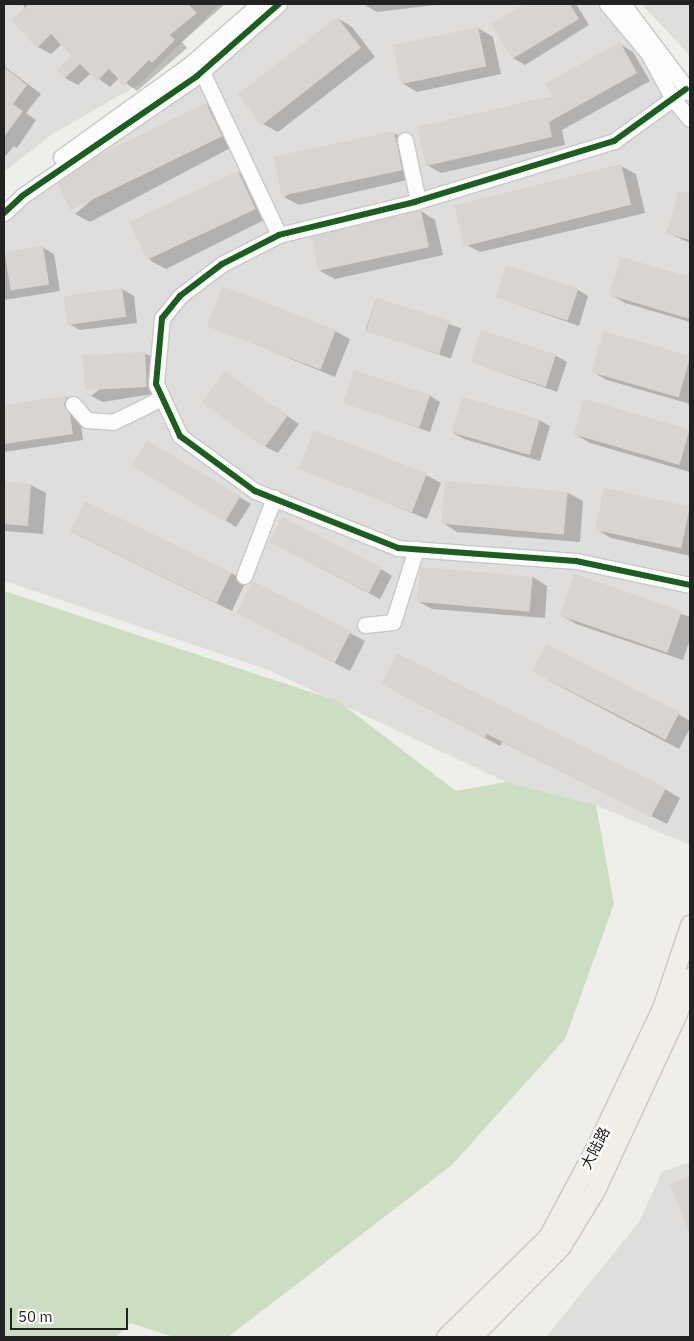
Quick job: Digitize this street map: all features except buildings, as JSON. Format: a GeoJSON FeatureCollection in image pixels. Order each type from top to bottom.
{"type":"FeatureCollection","features":[{"type":"Feature","properties":{"kind":"main road","name":"大陆路"},"geometry":{"type":"LineString","coordinates":[[471,1337],[560,1248],[595,1190],[676,1013],[683,989],[690,925]]}},
{"type":"Feature","properties":{"kind":"main road","name":"大陆路"},"geometry":{"type":"LineString","coordinates":[[446,1337],[548,1237],[595,1150],[676,1013]]}},
{"type":"Feature","properties":{"kind":"street"},"geometry":{"type":"LineString","coordinates":[[4,199],[189,65],[259,4]]}},
{"type":"Feature","properties":{"kind":"street"},"geometry":{"type":"LineString","coordinates":[[4,213],[22,196],[202,72],[279,4]]}},
{"type":"Feature","properties":{"kind":"street"},"geometry":{"type":"LineString","coordinates":[[607,4],[648,53],[673,99],[690,120]]}},
{"type":"Feature","properties":{"kind":"street"},"geometry":{"type":"LineString","coordinates":[[623,4],[688,91],[673,99],[614,141],[418,201],[279,235],[222,264],[180,296],[162,318],[156,384],[180,436],[255,491],[398,548],[576,561],[690,585]]}},
{"type":"Feature","properties":{"kind":"street"},"geometry":{"type":"LineString","coordinates":[[202,72],[279,235]]}},
{"type":"Feature","properties":{"kind":"street"},"geometry":{"type":"LineString","coordinates":[[405,140],[418,201]]}},
{"type":"Feature","properties":{"kind":"street"},"geometry":{"type":"LineString","coordinates":[[73,404],[87,420],[113,422],[162,398]]}},
{"type":"Feature","properties":{"kind":"street"},"geometry":{"type":"LineString","coordinates":[[244,576],[274,498]]}},
{"type":"Feature","properties":{"kind":"street"},"geometry":{"type":"LineString","coordinates":[[365,625],[393,622],[416,549]]}},
{"type":"Feature","properties":{"kind":"shaded area"},"geometry":{"type":"Polygon","coordinates":[[[4,4],[220,4],[141,83],[51,135],[4,172],[4,4]]]}},
{"type":"Feature","properties":{"kind":"shaded area"},"geometry":{"type":"Polygon","coordinates":[[[287,4],[607,4],[690,115],[690,845],[596,805],[506,782],[269,670],[4,581],[4,223],[55,180],[201,80],[287,4]]]}},
{"type":"Feature","properties":{"kind":"shaded area"},"geometry":{"type":"Polygon","coordinates":[[[641,4],[690,4],[690,56],[669,33],[641,4]]]}},
{"type":"Feature","properties":{"kind":"shaded area"},"geometry":{"type":"Polygon","coordinates":[[[690,1162],[690,1337],[546,1337],[639,1222],[662,1172],[690,1162]]]}},
{"type":"Feature","properties":{"kind":"green space"},"geometry":{"type":"Polygon","coordinates":[[[4,591],[338,701],[456,791],[506,782],[596,805],[614,904],[565,1039],[452,1165],[228,1337],[174,1337],[130,1323],[116,1337],[4,1337],[4,591]]]}},
{"type":"Feature","properties":{"kind":"cycle path"},"geometry":{"type":"LineString","coordinates":[[4,213],[22,196],[197,76],[279,4]]}},
{"type":"Feature","properties":{"kind":"cycle path"},"geometry":{"type":"LineString","coordinates":[[686,89],[614,141],[415,202],[279,235],[222,264],[180,296],[162,318],[156,384],[180,436],[255,491],[398,548],[576,561],[690,585]]}}]}
